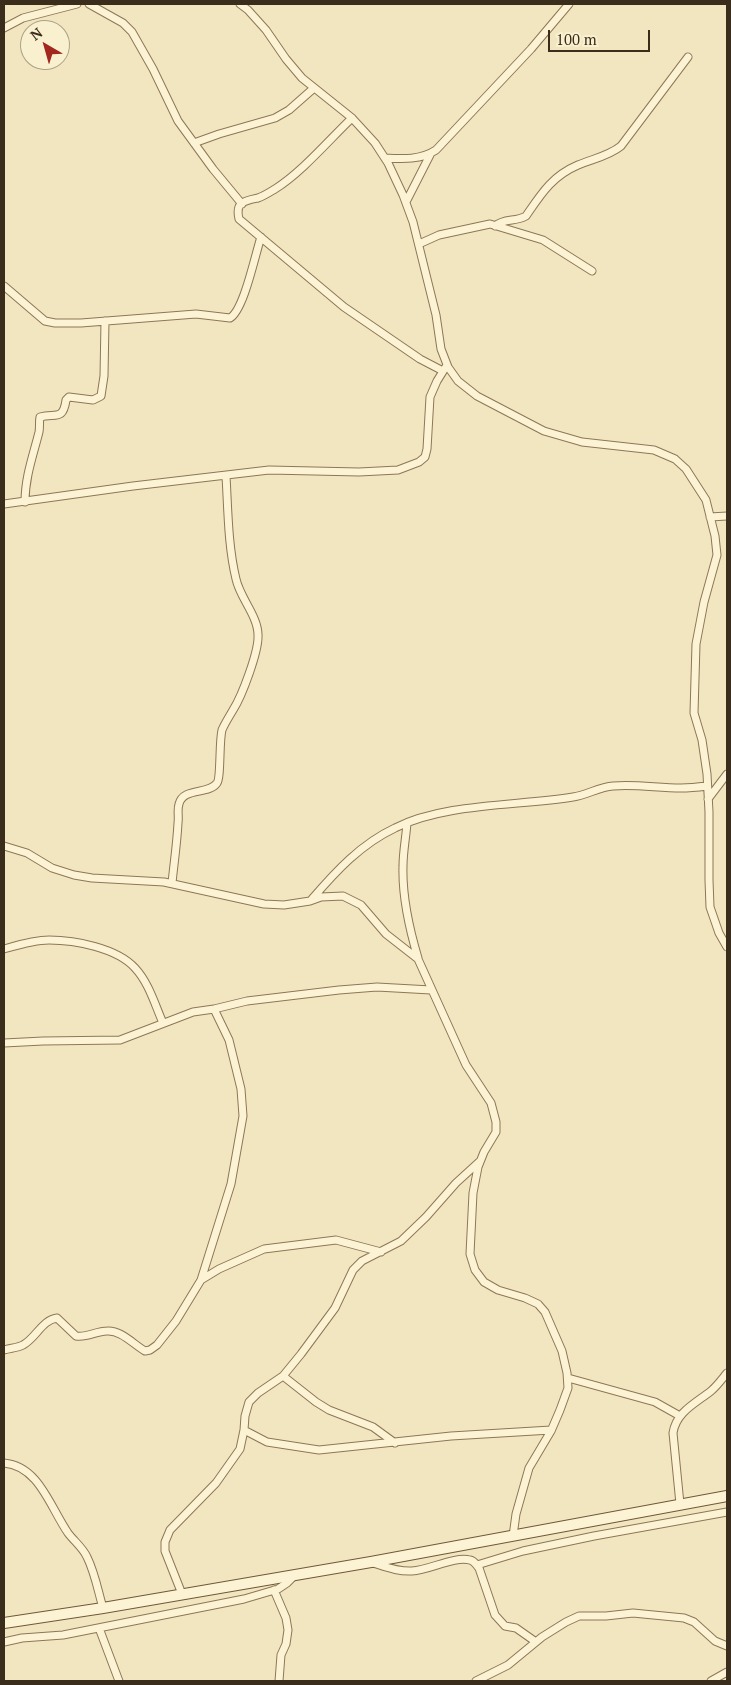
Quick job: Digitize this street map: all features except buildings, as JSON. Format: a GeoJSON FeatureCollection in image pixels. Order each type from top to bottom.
{"type":"FeatureCollection","features":[{"type":"Feature","properties":{"kind":"main road"},"geometry":{"type":"LineString","coordinates":[[4,1623],[371,1562],[727,1496]]}},
{"type":"Feature","properties":{"kind":"street"},"geometry":{"type":"LineString","coordinates":[[4,28],[23,18],[77,4]]}},
{"type":"Feature","properties":{"kind":"street"},"geometry":{"type":"LineString","coordinates":[[89,4],[123,23],[132,32],[153,69],[178,121],[212,169],[242,204]]}},
{"type":"Feature","properties":{"kind":"street"},"geometry":{"type":"LineString","coordinates":[[4,504],[269,470],[359,472],[398,470],[410,466],[425,456],[430,397],[445,368],[436,315],[419,244],[406,202],[385,158],[375,143],[352,118],[314,88],[286,59],[266,30],[240,4]]}},
{"type":"Feature","properties":{"kind":"street"},"geometry":{"type":"LineString","coordinates":[[385,158],[410,158],[430,154],[436,150],[517,64],[569,4]]}},
{"type":"Feature","properties":{"kind":"street"},"geometry":{"type":"LineString","coordinates":[[495,226],[504,220],[521,219],[526,216],[549,183],[560,174],[615,151],[621,146],[688,58]]}},
{"type":"Feature","properties":{"kind":"street"},"geometry":{"type":"LineString","coordinates":[[194,143],[276,118],[289,110],[314,88]]}},
{"type":"Feature","properties":{"kind":"street"},"geometry":{"type":"LineString","coordinates":[[352,118],[285,183],[259,198],[247,199],[238,212],[239,219],[344,308],[420,359],[445,368],[477,396],[544,431],[582,442],[654,450],[675,459],[686,469],[706,500],[715,536],[717,554],[704,602],[696,644],[694,713],[702,740],[708,786],[710,907],[727,947]]}},
{"type":"Feature","properties":{"kind":"street"},"geometry":{"type":"LineString","coordinates":[[406,202],[430,154]]}},
{"type":"Feature","properties":{"kind":"street"},"geometry":{"type":"LineString","coordinates":[[419,244],[439,235],[490,224],[543,240],[592,271]]}},
{"type":"Feature","properties":{"kind":"street"},"geometry":{"type":"LineString","coordinates":[[4,286],[45,321],[55,323],[196,314],[230,318],[238,312],[261,237]]}},
{"type":"Feature","properties":{"kind":"street"},"geometry":{"type":"LineString","coordinates":[[25,502],[25,488],[31,457],[40,430],[40,417],[60,415],[69,397],[93,400],[101,396],[105,321]]}},
{"type":"Feature","properties":{"kind":"street"},"geometry":{"type":"LineString","coordinates":[[172,883],[178,804],[187,794],[217,784],[220,776],[219,752],[221,733],[245,682],[258,639],[254,617],[244,601],[236,580],[231,546],[226,476]]}},
{"type":"Feature","properties":{"kind":"street"},"geometry":{"type":"LineString","coordinates":[[710,517],[727,516]]}},
{"type":"Feature","properties":{"kind":"street"},"geometry":{"type":"LineString","coordinates":[[708,799],[727,774]]}},
{"type":"Feature","properties":{"kind":"street"},"geometry":{"type":"LineString","coordinates":[[310,901],[353,856],[374,840],[396,827],[424,817],[575,797],[611,786],[681,788],[708,786]]}},
{"type":"Feature","properties":{"kind":"street"},"geometry":{"type":"LineString","coordinates":[[407,823],[403,866],[404,898],[410,932],[418,959],[466,1065],[491,1103],[496,1122],[496,1132],[478,1167],[473,1193],[470,1254],[475,1270],[484,1282],[498,1290],[526,1298],[538,1304],[545,1312],[562,1351],[568,1378],[568,1388],[551,1430],[529,1468],[516,1514],[513,1536]]}},
{"type":"Feature","properties":{"kind":"street"},"geometry":{"type":"LineString","coordinates":[[4,846],[27,853],[52,868],[74,875],[92,878],[172,883],[264,904],[310,901],[322,896],[343,896],[361,905],[386,934],[418,959]]}},
{"type":"Feature","properties":{"kind":"street"},"geometry":{"type":"LineString","coordinates":[[718,928],[727,929]]}},
{"type":"Feature","properties":{"kind":"street"},"geometry":{"type":"LineString","coordinates":[[4,949],[24,943],[49,940],[78,943],[108,951],[124,959],[135,968],[144,980],[163,1023]]}},
{"type":"Feature","properties":{"kind":"street"},"geometry":{"type":"LineString","coordinates":[[4,1044],[43,1041],[120,1040],[193,1012],[247,1001],[377,987],[431,990]]}},
{"type":"Feature","properties":{"kind":"street"},"geometry":{"type":"LineString","coordinates":[[4,1350],[25,1344],[34,1337],[48,1320],[57,1318],[76,1336],[109,1331],[145,1350],[150,1350],[157,1345],[176,1321],[201,1280],[231,1184],[243,1116],[241,1089],[230,1040],[214,1009]]}},
{"type":"Feature","properties":{"kind":"street"},"geometry":{"type":"LineString","coordinates":[[182,1594],[165,1551],[165,1542],[170,1530],[201,1500],[228,1468],[240,1449],[249,1402],[283,1376],[334,1308],[353,1270],[362,1261],[401,1241],[426,1217],[456,1183],[481,1160]]}},
{"type":"Feature","properties":{"kind":"street"},"geometry":{"type":"LineString","coordinates":[[201,1280],[219,1269],[264,1249],[336,1240],[381,1252]]}},
{"type":"Feature","properties":{"kind":"street"},"geometry":{"type":"LineString","coordinates":[[680,1504],[673,1433],[674,1426],[680,1416],[713,1390],[727,1374]]}},
{"type":"Feature","properties":{"kind":"street"},"geometry":{"type":"LineString","coordinates":[[283,1376],[328,1410],[373,1427],[395,1443]]}},
{"type":"Feature","properties":{"kind":"street"},"geometry":{"type":"LineString","coordinates":[[568,1378],[655,1402],[680,1416]]}},
{"type":"Feature","properties":{"kind":"street"},"geometry":{"type":"LineString","coordinates":[[244,1430],[267,1442],[319,1450],[459,1436],[551,1430]]}},
{"type":"Feature","properties":{"kind":"street"},"geometry":{"type":"LineString","coordinates":[[4,1463],[11,1463],[26,1470],[36,1479],[69,1534],[86,1556],[103,1608]]}},
{"type":"Feature","properties":{"kind":"street"},"geometry":{"type":"LineString","coordinates":[[477,1565],[523,1551],[727,1512]]}},
{"type":"Feature","properties":{"kind":"street"},"geometry":{"type":"LineString","coordinates":[[371,1562],[409,1571],[424,1570],[457,1560],[470,1560],[477,1565],[495,1616],[505,1626],[516,1628],[536,1642]]}},
{"type":"Feature","properties":{"kind":"street"},"geometry":{"type":"LineString","coordinates":[[4,1642],[63,1635],[222,1604],[274,1590],[287,1583],[295,1574]]}},
{"type":"Feature","properties":{"kind":"street"},"geometry":{"type":"LineString","coordinates":[[274,1590],[286,1618],[288,1630],[286,1644],[281,1655],[279,1681]]}},
{"type":"Feature","properties":{"kind":"street"},"geometry":{"type":"LineString","coordinates":[[476,1681],[508,1665],[536,1642],[566,1622],[579,1616],[633,1613],[684,1618],[694,1622],[715,1641],[727,1646]]}},
{"type":"Feature","properties":{"kind":"street"},"geometry":{"type":"LineString","coordinates":[[99,1628],[119,1681]]}},
{"type":"Feature","properties":{"kind":"street"},"geometry":{"type":"LineString","coordinates":[[711,1681],[727,1672]]}}]}
